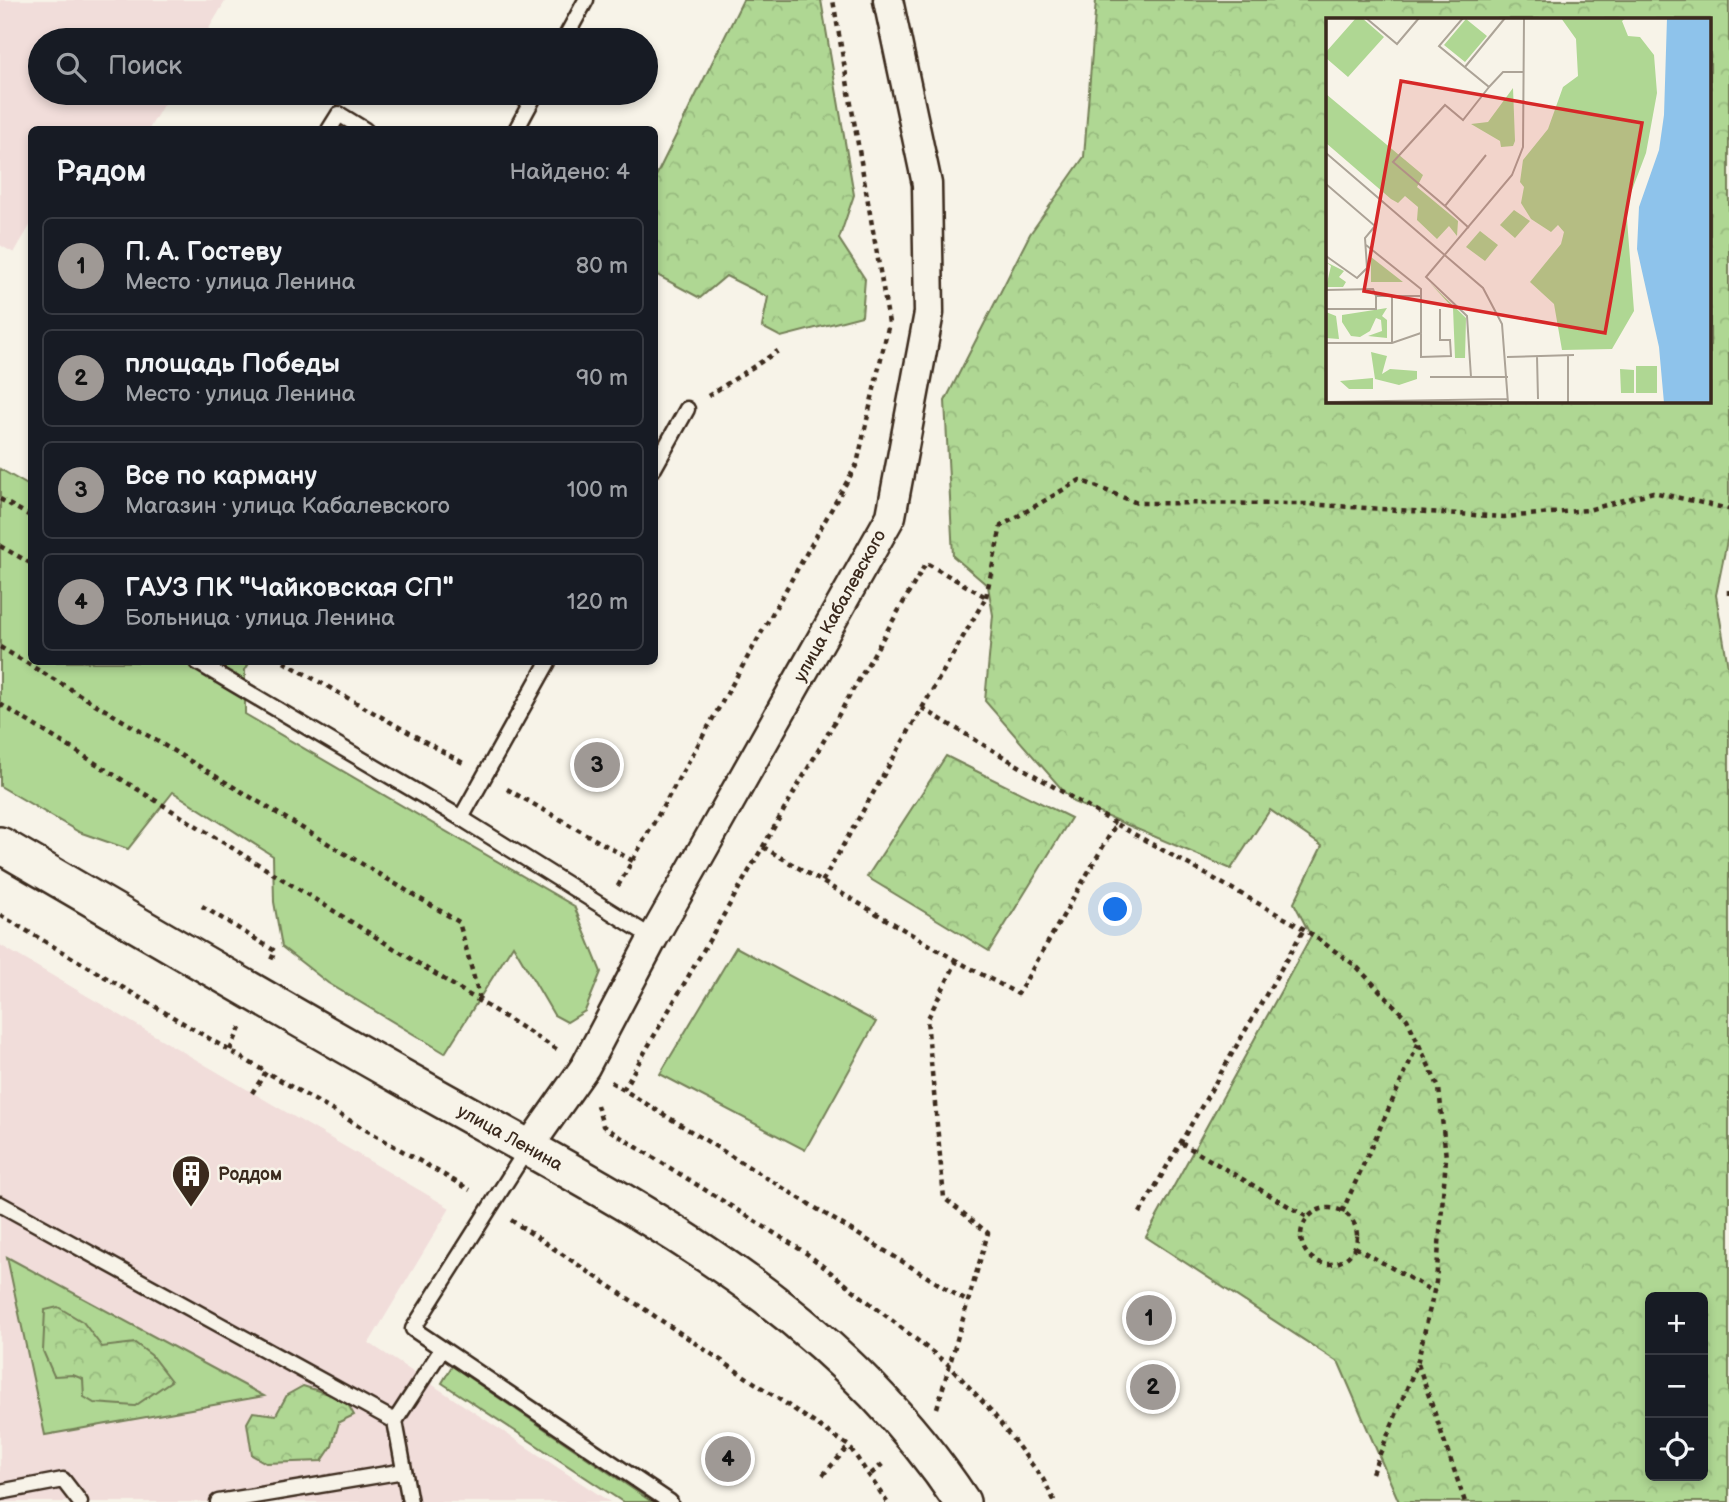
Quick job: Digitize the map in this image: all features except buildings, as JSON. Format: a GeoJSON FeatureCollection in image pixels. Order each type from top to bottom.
{"type":"FeatureCollection","features":[{"type":"Feature","properties":{"kind":"street","name":"улица Кабалевского"},"geometry":{"type":"LineString","coordinates":[[528,1149],[585,1067],[653,938],[891,516],[929,313],[927,184],[888,0]]}},
{"type":"Feature","properties":{"kind":"street","name":"улица Ленина"},"geometry":{"type":"LineString","coordinates":[[0,845],[256,995],[679,1233],[754,1286],[823,1341],[876,1393],[941,1470],[962,1502]]}},
{"type":"Feature","properties":{"kind":"lane"},"geometry":{"type":"LineString","coordinates":[[571,28],[586,0]]}},
{"type":"Feature","properties":{"kind":"lane"},"geometry":{"type":"LineString","coordinates":[[518,126],[530,105]]}},
{"type":"Feature","properties":{"kind":"lane"},"geometry":{"type":"LineString","coordinates":[[332,126],[339,114],[358,126]]}},
{"type":"Feature","properties":{"kind":"lane"},"geometry":{"type":"LineString","coordinates":[[658,461],[687,409]]}},
{"type":"Feature","properties":{"kind":"lane"},"geometry":{"type":"LineString","coordinates":[[202,665],[461,818],[653,938]]}},
{"type":"Feature","properties":{"kind":"lane"},"geometry":{"type":"LineString","coordinates":[[461,818],[546,665]]}},
{"type":"Feature","properties":{"kind":"lane"},"geometry":{"type":"LineString","coordinates":[[528,1149],[413,1329],[670,1502]]}},
{"type":"Feature","properties":{"kind":"lane"},"geometry":{"type":"LineString","coordinates":[[0,1204],[395,1421]]}},
{"type":"Feature","properties":{"kind":"lane"},"geometry":{"type":"LineString","coordinates":[[410,1502],[395,1421],[442,1349]]}},
{"type":"Feature","properties":{"kind":"lane"},"geometry":{"type":"LineString","coordinates":[[218,1502],[404,1471]]}},
{"type":"Feature","properties":{"kind":"lane"},"geometry":{"type":"LineString","coordinates":[[0,1492],[63,1480],[80,1502]]}},
{"type":"Feature","properties":{"kind":"path"},"geometry":{"type":"LineString","coordinates":[[604,908],[857,464],[889,323],[833,0]]}},
{"type":"Feature","properties":{"kind":"path"},"geometry":{"type":"LineString","coordinates":[[687,409],[778,351]]}},
{"type":"Feature","properties":{"kind":"path"},"geometry":{"type":"LineString","coordinates":[[822,882],[986,597],[1001,526],[1080,480],[1137,503],[1306,504],[1504,517],[1588,510],[1653,492],[1729,509]]}},
{"type":"Feature","properties":{"kind":"path"},"geometry":{"type":"LineString","coordinates":[[0,499],[28,515]]}},
{"type":"Feature","properties":{"kind":"path"},"geometry":{"type":"LineString","coordinates":[[0,546],[28,562]]}},
{"type":"Feature","properties":{"kind":"path"},"geometry":{"type":"LineString","coordinates":[[623,1090],[926,563],[986,597]]}},
{"type":"Feature","properties":{"kind":"path"},"geometry":{"type":"LineString","coordinates":[[0,646],[28,663]]}},
{"type":"Feature","properties":{"kind":"path"},"geometry":{"type":"LineString","coordinates":[[32,665],[459,922],[480,1001]]}},
{"type":"Feature","properties":{"kind":"path"},"geometry":{"type":"LineString","coordinates":[[289,665],[633,861]]}},
{"type":"Feature","properties":{"kind":"path"},"geometry":{"type":"LineString","coordinates":[[0,704],[968,1301]]}},
{"type":"Feature","properties":{"kind":"path"},"geometry":{"type":"LineString","coordinates":[[922,708],[1116,824],[1304,929],[1356,966],[1407,1019],[1439,1088],[1446,1158],[1434,1293],[1417,1363],[1372,1473]]}},
{"type":"Feature","properties":{"kind":"path"},"geometry":{"type":"LineString","coordinates":[[763,847],[1018,995],[1116,824]]}},
{"type":"Feature","properties":{"kind":"path"},"geometry":{"type":"LineString","coordinates":[[0,915],[464,1185],[491,1206],[849,1447],[871,1474],[887,1502]]}},
{"type":"Feature","properties":{"kind":"path"},"geometry":{"type":"LineString","coordinates":[[1140,1213],[1304,929]]}},
{"type":"Feature","properties":{"kind":"path"},"geometry":{"type":"LineString","coordinates":[[871,1474],[914,1438],[935,1416],[988,1233],[944,1198],[927,1020],[957,961]]}},
{"type":"Feature","properties":{"kind":"path"},"geometry":{"type":"LineString","coordinates":[[1342,1212],[1419,1044]]}},
{"type":"Feature","properties":{"kind":"path"},"geometry":{"type":"LineString","coordinates":[[585,1067],[603,1126],[806,1254],[950,1366],[992,1412],[1043,1479],[1055,1502]]}},
{"type":"Feature","properties":{"kind":"path"},"geometry":{"type":"LineString","coordinates":[[252,1093],[266,1072]]}},
{"type":"Feature","properties":{"kind":"path"},"geometry":{"type":"LineString","coordinates":[[1181,1143],[1307,1217]]}},
{"type":"Feature","properties":{"kind":"path"},"geometry":{"type":"LineString","coordinates":[[1321,1208],[1342,1212],[1350,1217],[1357,1235],[1355,1248],[1345,1259],[1333,1264],[1314,1260],[1302,1248],[1300,1233],[1307,1217],[1321,1208]]}},
{"type":"Feature","properties":{"kind":"path"},"geometry":{"type":"LineString","coordinates":[[1355,1248],[1434,1293]]}},
{"type":"Feature","properties":{"kind":"path"},"geometry":{"type":"LineString","coordinates":[[1417,1363],[1465,1502]]}},
{"type":"Feature","properties":{"kind":"path"},"geometry":{"type":"LineString","coordinates":[[823,1475],[849,1447]]}},
{"type":"Feature","properties":{"kind":"shaded area"},"geometry":{"type":"Polygon","coordinates":[[[0,0],[226,0],[209,28],[28,28],[28,105],[163,105],[151,126],[28,126],[28,229],[14,253],[0,245],[0,0]]]}},
{"type":"Feature","properties":{"kind":"shaded area"},"geometry":{"type":"Polygon","coordinates":[[[0,945],[450,1208],[369,1343],[610,1502],[0,1502],[0,945]]]}},
{"type":"Feature","properties":{"kind":"green space"},"geometry":{"type":"Polygon","coordinates":[[[743,0],[821,0],[854,195],[839,239],[865,279],[862,316],[781,337],[762,327],[768,297],[726,276],[700,298],[658,276],[658,172],[743,0]]]}},
{"type":"Feature","properties":{"kind":"green space"},"geometry":{"type":"Polygon","coordinates":[[[1096,0],[1729,0],[1729,531],[1716,595],[1729,673],[1729,1502],[1399,1502],[1339,1363],[1146,1237],[1311,936],[1294,903],[1322,846],[1270,810],[1231,869],[1073,802],[985,701],[993,615],[988,586],[953,556],[945,401],[1030,234],[1084,157],[1096,0]]]}},
{"type":"Feature","properties":{"kind":"green space"},"geometry":{"type":"Polygon","coordinates":[[[0,469],[28,485],[28,665],[248,665],[245,670],[245,714],[574,906],[601,972],[585,1011],[567,1022],[554,1015],[513,945],[445,1053],[328,983],[282,947],[274,902],[273,856],[173,792],[128,849],[79,832],[0,786],[0,469]]]}},
{"type":"Feature","properties":{"kind":"green space"},"geometry":{"type":"Polygon","coordinates":[[[946,756],[1071,818],[989,951],[867,877],[946,756]]]}},
{"type":"Feature","properties":{"kind":"green space"},"geometry":{"type":"Polygon","coordinates":[[[736,947],[876,1022],[805,1150],[660,1074],[736,947]]]}},
{"type":"Feature","properties":{"kind":"green space"},"geometry":{"type":"Polygon","coordinates":[[[7,1257],[264,1396],[45,1435],[7,1257]]]}},
{"type":"Feature","properties":{"kind":"green space"},"geometry":{"type":"Polygon","coordinates":[[[58,1307],[83,1322],[102,1347],[135,1343],[151,1355],[171,1381],[135,1406],[94,1403],[84,1397],[83,1379],[73,1375],[54,1376],[43,1351],[45,1310],[58,1307]]]}},
{"type":"Feature","properties":{"kind":"green space"},"geometry":{"type":"Polygon","coordinates":[[[452,1366],[652,1502],[623,1502],[442,1383],[452,1366]]]}},
{"type":"Feature","properties":{"kind":"green space"},"geometry":{"type":"Polygon","coordinates":[[[303,1386],[345,1399],[354,1415],[339,1422],[332,1446],[322,1461],[266,1463],[252,1455],[247,1423],[253,1412],[276,1415],[287,1395],[303,1386]]]}},
{"type":"Feature","properties":{"kind":"place","name":"Все по карману"},"geometry":{"type":"Point","coordinates":[597,765]}},
{"type":"Feature","properties":{"kind":"place","name":"Роддом"},"geometry":{"type":"Point","coordinates":[191,1208]}},
{"type":"Feature","properties":{"kind":"place","name":"П. А. Гостеву"},"geometry":{"type":"Point","coordinates":[1149,1318]}},
{"type":"Feature","properties":{"kind":"place","name":"площадь Победы"},"geometry":{"type":"Point","coordinates":[1153,1387]}},
{"type":"Feature","properties":{"kind":"place","name":"ГАУЗ ПК \"Чайковская СП\""},"geometry":{"type":"Point","coordinates":[728,1459]}}]}
